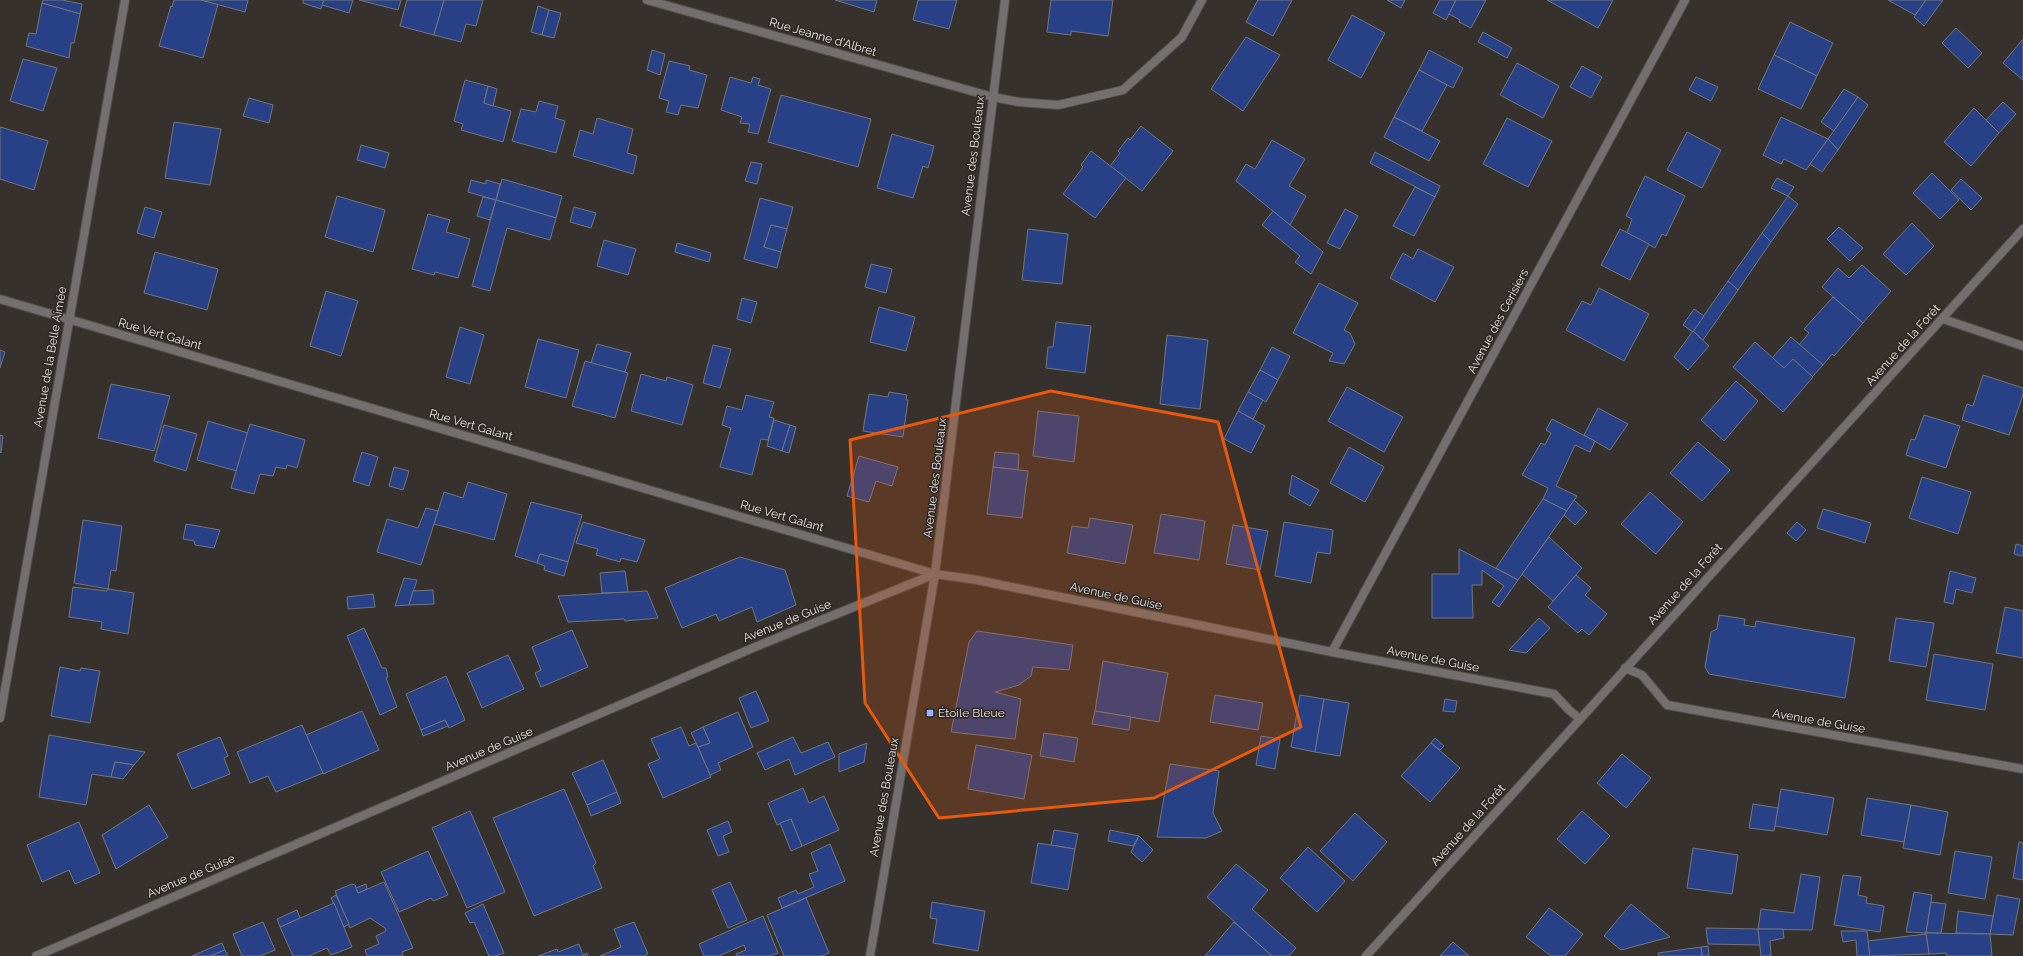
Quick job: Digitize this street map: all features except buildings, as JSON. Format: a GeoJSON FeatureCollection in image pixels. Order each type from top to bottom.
{"type":"FeatureCollection","features":[{"type":"Feature","properties":{"kind":"street","name":"Avenue de la Belle Aimée"},"geometry":{"type":"LineString","coordinates":[[0,718],[125,0]]}},
{"type":"Feature","properties":{"kind":"street","name":"Rue Jeanne d'Albret"},"geometry":{"type":"LineString","coordinates":[[647,0],[992,97],[1058,105],[1122,90],[1182,37],[1202,0]]}},
{"type":"Feature","properties":{"kind":"street","name":"Avenue des Bouleaux"},"geometry":{"type":"LineString","coordinates":[[870,956],[935,574],[1005,0]]}},
{"type":"Feature","properties":{"kind":"street","name":"Avenue des Cerisiers"},"geometry":{"type":"LineString","coordinates":[[1332,652],[1685,0]]}},
{"type":"Feature","properties":{"kind":"street","name":"Avenue de la Forêt"},"geometry":{"type":"LineString","coordinates":[[1366,956],[1625,668],[1943,320],[2023,229]]}},
{"type":"Feature","properties":{"kind":"street","name":"Rue Vert Galant"},"geometry":{"type":"LineString","coordinates":[[0,299],[935,574]]}},
{"type":"Feature","properties":{"kind":"street"},"geometry":{"type":"LineString","coordinates":[[1943,320],[2023,346]]}},
{"type":"Feature","properties":{"kind":"street","name":"Avenue de Guise"},"geometry":{"type":"LineString","coordinates":[[36,956],[755,647],[935,574],[977,580],[1332,652],[1554,694],[1580,719]]}},
{"type":"Feature","properties":{"kind":"street","name":"Avenue de Guise"},"geometry":{"type":"LineString","coordinates":[[1625,668],[1642,675],[1666,705],[2023,769]]}},
{"type":"Feature","properties":{"kind":"highlighted area"},"geometry":{"type":"Polygon","coordinates":[[[1051,391],[1218,422],[1301,727],[1154,798],[939,818],[865,703],[850,440],[1051,391]]]}},
{"type":"Feature","properties":{"kind":"place","name":"Étoile Bleue"},"geometry":{"type":"Point","coordinates":[930,713]}}]}
